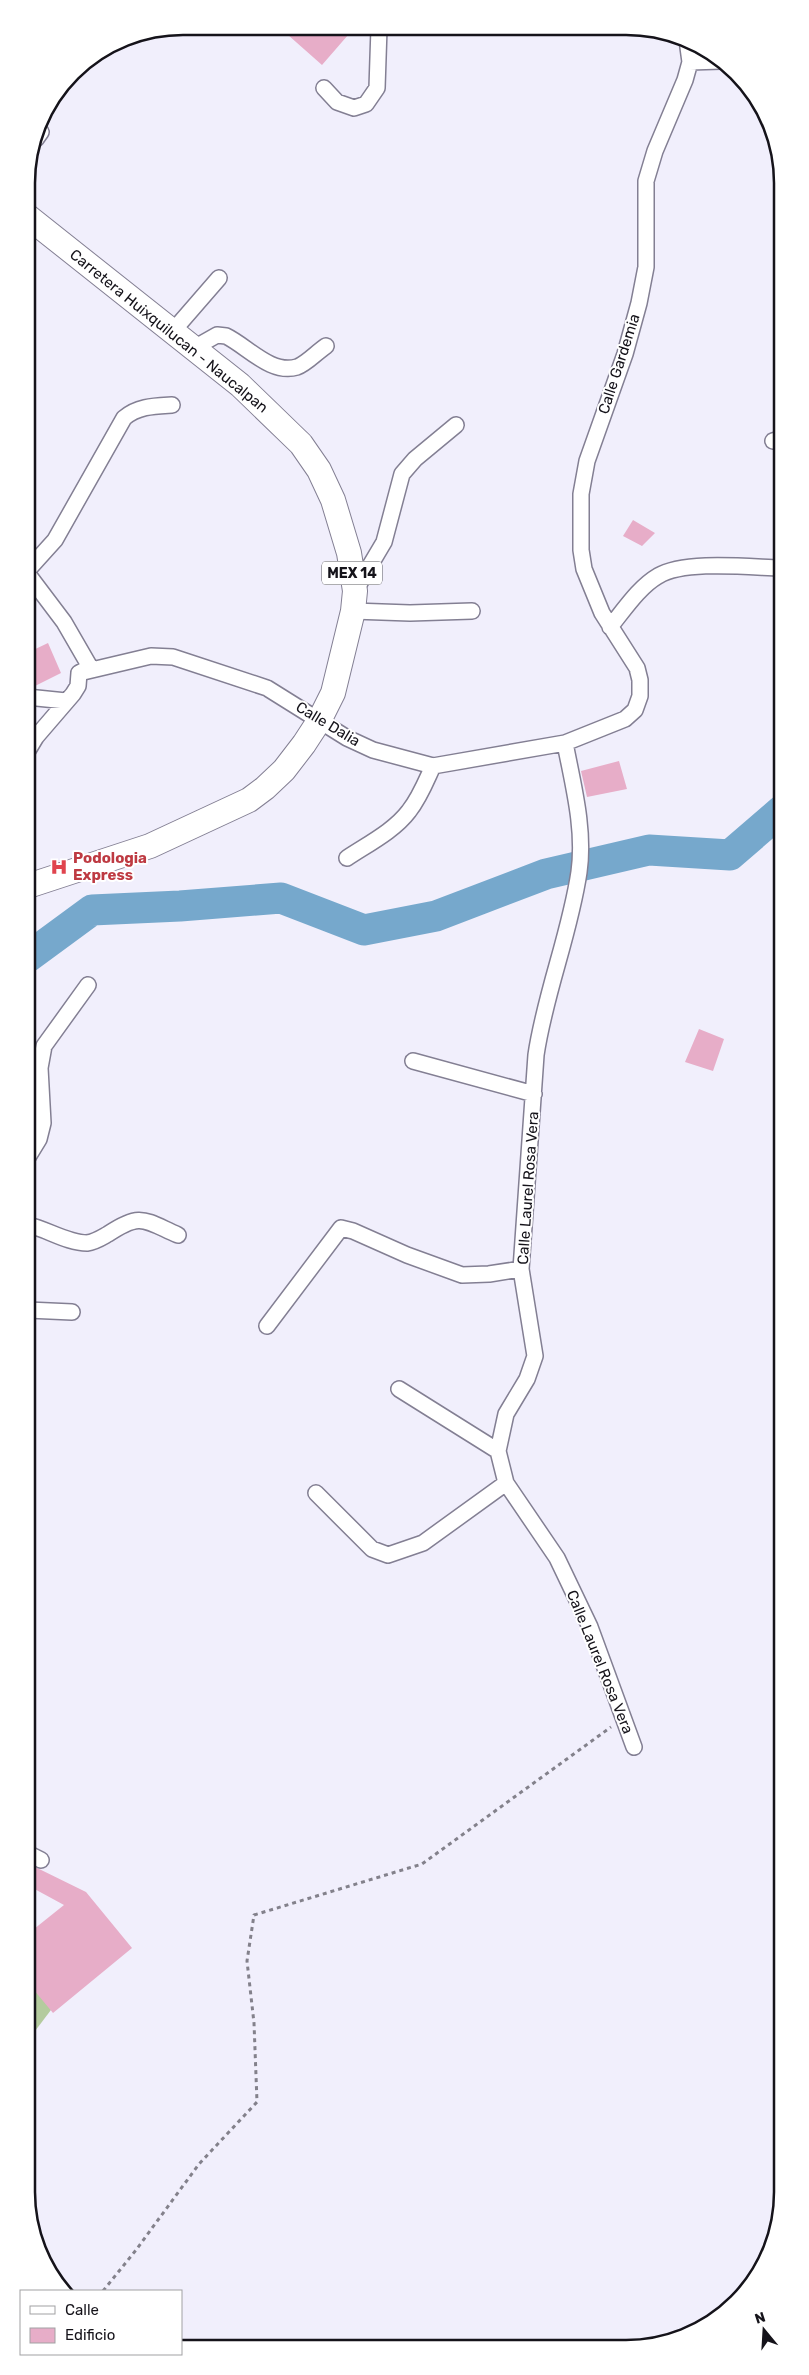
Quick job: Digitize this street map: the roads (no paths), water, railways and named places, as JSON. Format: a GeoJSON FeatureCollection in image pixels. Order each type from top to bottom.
{"type":"FeatureCollection","features":[{"type":"Feature","properties":{"kind":"main road","name":"Carretera Huixquilucan - Naucalpan"},"geometry":{"type":"LineString","coordinates":[[35,222],[194,348],[273,415],[300,444],[319,470],[342,525],[350,553],[354,601],[333,693],[319,721],[284,770],[248,800],[150,846],[35,884]]}},
{"type":"Feature","properties":{"kind":"street"},"geometry":{"type":"LineString","coordinates":[[324,88],[337,102],[354,108],[366,104],[377,88],[379,35]]}},
{"type":"Feature","properties":{"kind":"street","name":"Calle Gardemia"},"geometry":{"type":"LineString","coordinates":[[640,680],[637,668],[610,626],[595,598],[584,569],[580,521],[583,479],[587,461],[625,354],[639,303],[646,267],[648,240],[645,197],[648,173],[690,62],[689,49]]}},
{"type":"Feature","properties":{"kind":"street"},"geometry":{"type":"LineString","coordinates":[[690,62],[710,61]]}},
{"type":"Feature","properties":{"kind":"street"},"geometry":{"type":"LineString","coordinates":[[173,331],[219,278]]}},
{"type":"Feature","properties":{"kind":"street"},"geometry":{"type":"LineString","coordinates":[[194,348],[217,335],[226,336],[271,365],[285,368],[298,367],[326,346]]}},
{"type":"Feature","properties":{"kind":"street"},"geometry":{"type":"LineString","coordinates":[[35,563],[55,540],[124,418],[131,412],[144,408],[172,405]]}},
{"type":"Feature","properties":{"kind":"street"},"geometry":{"type":"LineString","coordinates":[[456,425],[415,459],[402,474],[384,542],[354,601],[410,613],[472,611]]}},
{"type":"Feature","properties":{"kind":"street"},"geometry":{"type":"LineString","coordinates":[[610,626],[645,586],[657,576],[671,570],[690,567],[774,568]]}},
{"type":"Feature","properties":{"kind":"street"},"geometry":{"type":"LineString","coordinates":[[35,583],[64,622],[90,667],[79,673],[78,686],[35,739]]}},
{"type":"Feature","properties":{"kind":"street","name":"Calle Dalia"},"geometry":{"type":"LineString","coordinates":[[79,673],[151,656],[173,657],[267,688],[347,738],[373,750],[433,766],[565,743],[625,719],[634,710],[640,696],[640,680]]}},
{"type":"Feature","properties":{"kind":"street"},"geometry":{"type":"LineString","coordinates":[[35,698],[66,701]]}},
{"type":"Feature","properties":{"kind":"street","name":"Calle Laurel Rosa Vera"},"geometry":{"type":"LineString","coordinates":[[565,743],[580,823],[579,871],[540,1024],[522,1269],[536,1356],[527,1379],[506,1414],[498,1451],[506,1483],[557,1558],[590,1627],[634,1747]]}},
{"type":"Feature","properties":{"kind":"street"},"geometry":{"type":"LineString","coordinates":[[347,858],[392,828],[408,813],[433,766]]}},
{"type":"Feature","properties":{"kind":"street"},"geometry":{"type":"LineString","coordinates":[[35,1146],[39,1139],[43,1123],[40,1068],[44,1046],[88,985]]}},
{"type":"Feature","properties":{"kind":"street"},"geometry":{"type":"LineString","coordinates":[[413,1061],[534,1094]]}},
{"type":"Feature","properties":{"kind":"street"},"geometry":{"type":"LineString","coordinates":[[35,1227],[87,1243],[98,1240],[125,1223],[136,1219],[145,1220],[178,1235]]}},
{"type":"Feature","properties":{"kind":"street"},"geometry":{"type":"LineString","coordinates":[[267,1326],[341,1228],[353,1231],[407,1255],[462,1275],[489,1274],[522,1269]]}},
{"type":"Feature","properties":{"kind":"street"},"geometry":{"type":"LineString","coordinates":[[35,1310],[72,1312]]}},
{"type":"Feature","properties":{"kind":"street"},"geometry":{"type":"LineString","coordinates":[[399,1389],[498,1451]]}},
{"type":"Feature","properties":{"kind":"street"},"geometry":{"type":"LineString","coordinates":[[316,1494],[372,1549],[388,1555],[423,1543],[506,1483]]}},
{"type":"Feature","properties":{"kind":"waterway"},"geometry":{"type":"LineString","coordinates":[[35,952],[92,910],[180,906],[281,898],[364,930],[436,916],[546,874],[649,850],[730,855],[774,817]]}},
{"type":"Feature","properties":{"kind":"place","name":"Podologia Express"},"geometry":{"type":"Point","coordinates":[59,867]}}]}
